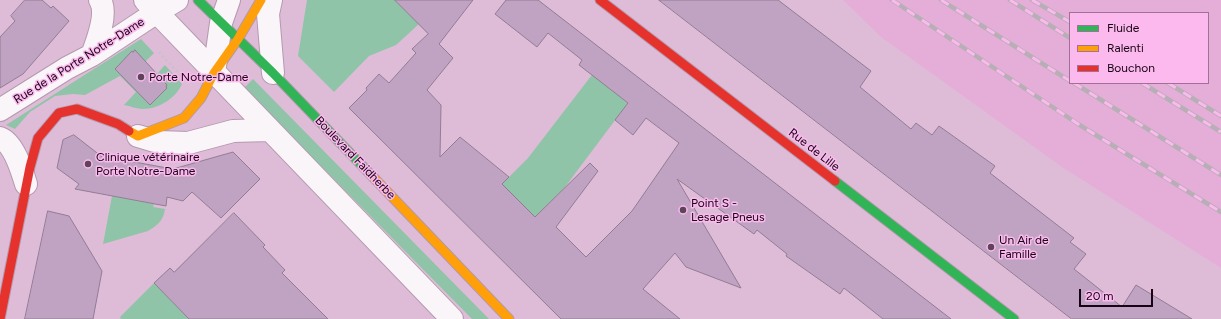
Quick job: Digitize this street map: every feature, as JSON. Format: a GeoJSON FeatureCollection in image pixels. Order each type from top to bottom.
{"type":"FeatureCollection","features":[{"type":"Feature","properties":{"kind":"street","name":"Rue de la Porte Notre-Dame"},"geometry":{"type":"LineString","coordinates":[[0,110],[67,68],[92,55],[136,26],[151,6],[177,0]]}},
{"type":"Feature","properties":{"kind":"street","name":"Boulevard Faidherbe"},"geometry":{"type":"LineString","coordinates":[[198,0],[273,73],[509,319]]}},
{"type":"Feature","properties":{"kind":"street"},"geometry":{"type":"LineString","coordinates":[[214,73],[221,23],[229,0]]}},
{"type":"Feature","properties":{"kind":"street"},"geometry":{"type":"LineString","coordinates":[[138,136],[184,118],[201,98],[214,73],[238,39],[261,0]]}},
{"type":"Feature","properties":{"kind":"street"},"geometry":{"type":"LineString","coordinates":[[271,0],[268,14],[273,73]]}},
{"type":"Feature","properties":{"kind":"street","name":"Rue de Lille"},"geometry":{"type":"LineString","coordinates":[[600,0],[1014,319]]}},
{"type":"Feature","properties":{"kind":"street"},"geometry":{"type":"LineString","coordinates":[[92,55],[99,36],[101,6]]}},
{"type":"Feature","properties":{"kind":"street"},"geometry":{"type":"LineString","coordinates":[[151,6],[452,319]]}},
{"type":"Feature","properties":{"kind":"street"},"geometry":{"type":"LineString","coordinates":[[0,319],[26,184],[38,138],[59,112],[77,108],[118,124],[138,136],[158,142],[188,143],[233,131],[270,130]]}},
{"type":"Feature","properties":{"kind":"street"},"geometry":{"type":"LineString","coordinates":[[0,138],[6,140],[20,164],[26,184]]}},
{"type":"Feature","properties":{"kind":"path"},"geometry":{"type":"LineString","coordinates":[[136,26],[201,98]]}},
{"type":"Feature","properties":{"kind":"shaded area"},"geometry":{"type":"Polygon","coordinates":[[[843,0],[1221,0],[1221,268],[1062,167],[881,37],[843,0]]]}},
{"type":"Feature","properties":{"kind":"green space"},"geometry":{"type":"Polygon","coordinates":[[[307,0],[395,0],[419,24],[396,45],[369,56],[334,92],[298,56],[307,0]]]}},
{"type":"Feature","properties":{"kind":"green space"},"geometry":{"type":"Polygon","coordinates":[[[141,39],[154,53],[144,63],[155,76],[165,65],[182,84],[176,94],[166,102],[155,107],[143,109],[124,105],[136,92],[120,76],[85,95],[73,94],[55,96],[30,112],[15,129],[6,125],[141,39]]]}},
{"type":"Feature","properties":{"kind":"green space"},"geometry":{"type":"Polygon","coordinates":[[[608,54],[635,75],[619,96],[628,103],[562,191],[535,217],[511,193],[499,204],[490,196],[528,158],[608,54]]]}},
{"type":"Feature","properties":{"kind":"green space"},"geometry":{"type":"Polygon","coordinates":[[[253,79],[489,319],[472,319],[244,88],[253,79]]]}},
{"type":"Feature","properties":{"kind":"green space"},"geometry":{"type":"Polygon","coordinates":[[[112,196],[154,204],[153,207],[165,209],[163,217],[157,225],[148,231],[103,244],[112,196]]]}},
{"type":"Feature","properties":{"kind":"green space"},"geometry":{"type":"Polygon","coordinates":[[[154,283],[189,319],[121,319],[120,317],[154,283]]]}},
{"type":"Feature","properties":{"kind":"building"},"geometry":{"type":"Polygon","coordinates":[[[25,0],[42,0],[51,8],[53,6],[69,21],[23,74],[0,88],[0,37],[15,21],[11,16],[25,0]]]}},
{"type":"Feature","properties":{"kind":"building"},"geometry":{"type":"Polygon","coordinates":[[[395,0],[473,0],[439,44],[453,58],[427,90],[441,105],[440,157],[460,137],[509,177],[502,184],[535,217],[590,163],[598,171],[556,227],[586,257],[632,211],[679,143],[646,118],[633,135],[615,120],[628,103],[579,65],[582,60],[548,33],[537,47],[495,14],[506,0],[538,0],[951,319],[883,319],[844,288],[840,294],[786,256],[787,254],[757,230],[754,234],[677,179],[741,288],[686,267],[675,253],[643,289],[680,319],[561,319],[349,108],[367,90],[366,88],[379,74],[389,83],[416,53],[412,49],[428,34],[395,0]]]}},
{"type":"Feature","properties":{"kind":"building"},"geometry":{"type":"Polygon","coordinates":[[[659,0],[778,0],[871,71],[860,87],[911,129],[916,123],[932,135],[939,126],[995,166],[990,173],[1074,238],[1070,242],[1086,254],[1074,269],[1122,307],[1136,285],[1192,319],[1072,319],[659,0]]]}},
{"type":"Feature","properties":{"kind":"building","name":"Porte Notre-Dame"},"geometry":{"type":"Polygon","coordinates":[[[135,50],[167,85],[167,88],[150,105],[115,69],[132,51],[133,52],[135,50]]]}},
{"type":"Feature","properties":{"kind":"building"},"geometry":{"type":"Polygon","coordinates":[[[74,135],[101,156],[173,169],[233,152],[260,179],[221,218],[192,192],[183,201],[167,197],[166,206],[75,189],[79,184],[57,168],[63,140],[74,135]]]}},
{"type":"Feature","properties":{"kind":"building"},"geometry":{"type":"Polygon","coordinates":[[[48,211],[69,216],[102,271],[93,319],[25,319],[48,211]]]}},
{"type":"Feature","properties":{"kind":"building"},"geometry":{"type":"Polygon","coordinates":[[[234,213],[265,245],[263,247],[285,270],[282,273],[328,319],[189,319],[154,283],[170,268],[174,272],[234,213]]]}},
{"type":"Feature","properties":{"kind":"railway"},"geometry":{"type":"LineString","coordinates":[[892,0],[1078,124],[1221,212]]}},
{"type":"Feature","properties":{"kind":"railway"},"geometry":{"type":"LineString","coordinates":[[941,0],[1069,80]]}},
{"type":"Feature","properties":{"kind":"railway"},"geometry":{"type":"LineString","coordinates":[[1010,0],[1069,37]]}},
{"type":"Feature","properties":{"kind":"railway"},"geometry":{"type":"LineString","coordinates":[[1032,0],[1069,21]]}},
{"type":"Feature","properties":{"kind":"railway"},"geometry":{"type":"LineString","coordinates":[[1076,84],[1221,175]]}},
{"type":"Feature","properties":{"kind":"railway"},"geometry":{"type":"LineString","coordinates":[[1144,84],[1221,132]]}},
{"type":"Feature","properties":{"kind":"railway"},"geometry":{"type":"LineString","coordinates":[[1170,84],[1221,116]]}},
{"type":"Feature","properties":{"kind":"traffic: fast"},"geometry":{"type":"LineString","coordinates":[[198,0],[273,73],[373,177]]}},
{"type":"Feature","properties":{"kind":"traffic: fast"},"geometry":{"type":"LineString","coordinates":[[835,181],[1014,319]]}},
{"type":"Feature","properties":{"kind":"traffic: slow"},"geometry":{"type":"LineString","coordinates":[[129,131],[138,136],[184,118],[201,98],[214,73],[238,39],[261,0]]}},
{"type":"Feature","properties":{"kind":"traffic: slow"},"geometry":{"type":"LineString","coordinates":[[373,177],[509,319]]}},
{"type":"Feature","properties":{"kind":"traffic: jam"},"geometry":{"type":"LineString","coordinates":[[600,0],[835,181]]}},
{"type":"Feature","properties":{"kind":"traffic: jam"},"geometry":{"type":"LineString","coordinates":[[0,319],[30,167],[38,138],[59,113],[77,109],[118,124],[129,131]]}},
{"type":"Feature","properties":{"kind":"place","name":"Porte Notre-Dame"},"geometry":{"type":"Point","coordinates":[141,77]}},
{"type":"Feature","properties":{"kind":"place","name":"Clinique vétérinaire Porte Notre-Dame"},"geometry":{"type":"Point","coordinates":[88,164]}},
{"type":"Feature","properties":{"kind":"place","name":"Point S - Lesage Pneus"},"geometry":{"type":"Point","coordinates":[683,210]}},
{"type":"Feature","properties":{"kind":"place","name":"Un Air de Famille"},"geometry":{"type":"Point","coordinates":[991,247]}}]}
